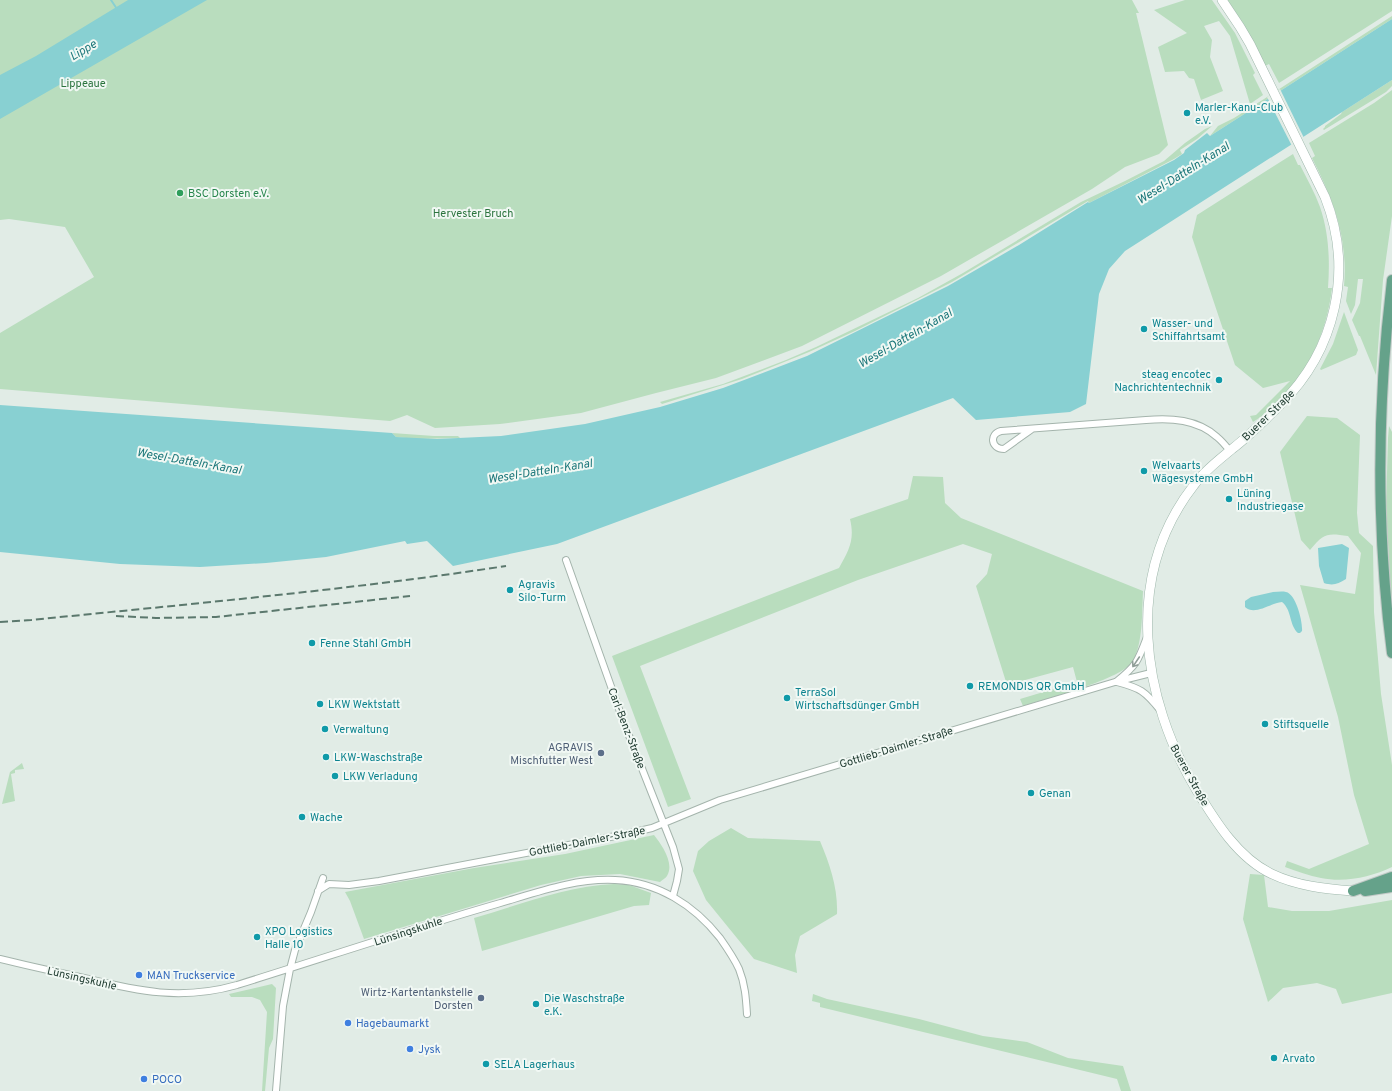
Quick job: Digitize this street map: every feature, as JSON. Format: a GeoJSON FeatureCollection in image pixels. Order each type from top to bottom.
{"type":"FeatureCollection","features":[{"type":"Feature","properties":{"kind":"main road"},"geometry":{"type":"LineString","coordinates":[[1392,280],[1381,424],[1381,534],[1392,653]]}},
{"type":"Feature","properties":{"kind":"main road"},"geometry":{"type":"LineString","coordinates":[[1353,891],[1392,877]]}},
{"type":"Feature","properties":{"kind":"main road"},"geometry":{"type":"LineString","coordinates":[[1353,891],[1391,888]]}},
{"type":"Feature","properties":{"kind":"street","name":"Buerer Straße"},"geometry":{"type":"LineString","coordinates":[[1222,0],[1240,27],[1303,150],[1325,197],[1335,230],[1339,268],[1337,296],[1326,338],[1315,360],[1300,384],[1281,405],[1193,485],[1167,529],[1155,563],[1150,590],[1148,636],[1151,672],[1160,710],[1173,746],[1187,774],[1219,824],[1238,849],[1261,868],[1283,879],[1320,888],[1353,891]]}},
{"type":"Feature","properties":{"kind":"street"},"geometry":{"type":"LineString","coordinates":[[1032,429],[1004,449],[998,448],[994,444],[993,438],[998,432],[1032,429],[1154,419],[1177,419],[1196,424],[1208,430],[1218,437],[1230,451]]}},
{"type":"Feature","properties":{"kind":"street","name":"Carl-Benz-Straße"},"geometry":{"type":"LineString","coordinates":[[566,560],[624,723],[673,847],[679,869],[678,881],[674,896]]}},
{"type":"Feature","properties":{"kind":"street","name":"Gottlieb-Daimler-Straße"},"geometry":{"type":"LineString","coordinates":[[1115,682],[1131,670],[1139,659],[1148,636]]}},
{"type":"Feature","properties":{"kind":"street","name":"Gottlieb-Daimler-Straße"},"geometry":{"type":"LineString","coordinates":[[318,891],[329,884],[349,885],[379,881],[626,834],[664,823],[720,800],[1151,672]]}},
{"type":"Feature","properties":{"kind":"street"},"geometry":{"type":"LineString","coordinates":[[1115,682],[1143,691],[1160,710]]}},
{"type":"Feature","properties":{"kind":"street"},"geometry":{"type":"LineString","coordinates":[[276,1091],[283,1006],[290,969],[295,950],[323,878]]}},
{"type":"Feature","properties":{"kind":"street","name":"Lünsingskuhle"},"geometry":{"type":"LineString","coordinates":[[0,959],[141,991],[182,994],[222,990],[464,913],[569,884],[602,879],[626,880],[648,885],[674,896],[702,918],[728,949],[739,969],[743,981],[747,1014]]}},
{"type":"Feature","properties":{"kind":"green space","name":"Hervester Bruch"},"geometry":{"type":"Polygon","coordinates":[[[0,0],[1132,0],[1139,13],[1136,13],[1168,145],[1159,154],[1125,167],[1092,189],[941,276],[802,346],[716,378],[581,413],[500,424],[435,428],[407,415],[390,421],[0,389],[0,333],[94,277],[65,227],[9,219],[0,220],[0,0]]]}},
{"type":"Feature","properties":{"kind":"green space"},"geometry":{"type":"Polygon","coordinates":[[[1185,0],[1212,0],[1235,33],[1255,73],[1253,75],[1263,95],[1250,104],[1230,36],[1219,21],[1204,26],[1212,40],[1210,57],[1223,91],[1201,100],[1194,79],[1189,78],[1184,71],[1165,72],[1158,47],[1187,33],[1154,10],[1185,0]]]}},
{"type":"Feature","properties":{"kind":"green space"},"geometry":{"type":"Polygon","coordinates":[[[1227,0],[1392,0],[1392,11],[1279,83],[1269,64],[1265,66],[1243,23],[1227,0]]]}},
{"type":"Feature","properties":{"kind":"green space"},"geometry":{"type":"Polygon","coordinates":[[[1392,16],[1392,19],[1210,136],[1218,126],[1234,118],[1392,16]]]}},
{"type":"Feature","properties":{"kind":"green space"},"geometry":{"type":"Polygon","coordinates":[[[1392,80],[1392,86],[1386,92],[1324,130],[1323,129],[1342,112],[1392,80]]]}},
{"type":"Feature","properties":{"kind":"green space"},"geometry":{"type":"Polygon","coordinates":[[[1392,90],[1392,216],[1383,280],[1376,375],[1352,320],[1360,303],[1363,279],[1358,279],[1355,305],[1351,314],[1346,301],[1348,287],[1344,286],[1344,259],[1337,216],[1312,158],[1315,156],[1309,143],[1374,103],[1392,90]]]}},
{"type":"Feature","properties":{"kind":"green space"},"geometry":{"type":"Polygon","coordinates":[[[1212,126],[1197,139],[1180,150],[1182,154],[1174,159],[1089,203],[1088,201],[952,282],[855,331],[809,352],[742,379],[662,404],[660,402],[723,384],[786,360],[918,298],[963,273],[1081,202],[1164,161],[1185,143],[1212,126]]]}},
{"type":"Feature","properties":{"kind":"green space"},"geometry":{"type":"Polygon","coordinates":[[[1293,154],[1313,191],[1323,217],[1328,247],[1328,288],[1332,288],[1324,327],[1308,364],[1297,381],[1284,396],[1253,422],[1250,416],[1256,415],[1290,381],[1263,388],[1235,365],[1192,237],[1197,215],[1293,154]]]}},
{"type":"Feature","properties":{"kind":"green space"},"geometry":{"type":"Polygon","coordinates":[[[1344,312],[1358,350],[1356,355],[1321,370],[1320,369],[1333,344],[1344,312]]]}},
{"type":"Feature","properties":{"kind":"green space"},"geometry":{"type":"Polygon","coordinates":[[[1307,416],[1337,418],[1360,435],[1357,513],[1359,533],[1373,546],[1374,612],[1381,694],[1392,765],[1392,867],[1367,876],[1339,880],[1308,875],[1285,867],[1287,861],[1309,869],[1369,844],[1354,795],[1338,717],[1300,585],[1355,594],[1361,553],[1348,536],[1330,535],[1323,537],[1310,550],[1301,540],[1280,452],[1307,416]]]}},
{"type":"Feature","properties":{"kind":"green space"},"geometry":{"type":"Polygon","coordinates":[[[1389,426],[1392,432],[1392,610],[1386,509],[1389,426]]]}},
{"type":"Feature","properties":{"kind":"green space"},"geometry":{"type":"Polygon","coordinates":[[[392,433],[458,436],[460,438],[416,439],[396,437],[392,433]]]}},
{"type":"Feature","properties":{"kind":"green space"},"geometry":{"type":"Polygon","coordinates":[[[913,476],[943,477],[945,503],[961,518],[1143,591],[1139,645],[1133,661],[1126,668],[1115,675],[1082,688],[1023,706],[1020,699],[1077,682],[1073,667],[1007,685],[976,586],[987,574],[992,554],[963,544],[858,580],[640,666],[691,799],[668,807],[612,656],[839,568],[850,545],[852,533],[850,519],[908,499],[913,476]]]}},
{"type":"Feature","properties":{"kind":"green space"},"geometry":{"type":"Polygon","coordinates":[[[22,763],[24,769],[15,770],[15,773],[11,774],[15,801],[2,804],[10,772],[22,763]]]}},
{"type":"Feature","properties":{"kind":"green space"},"geometry":{"type":"Polygon","coordinates":[[[731,828],[748,838],[820,841],[833,877],[837,914],[800,936],[795,955],[797,973],[754,959],[706,900],[693,871],[698,851],[709,841],[731,828]]]}},
{"type":"Feature","properties":{"kind":"green space"},"geometry":{"type":"Polygon","coordinates":[[[654,835],[666,854],[669,865],[669,871],[666,878],[660,882],[620,874],[581,876],[541,885],[364,939],[350,901],[345,892],[474,868],[565,854],[654,835]]]}},
{"type":"Feature","properties":{"kind":"green space"},"geometry":{"type":"Polygon","coordinates":[[[1250,874],[1264,875],[1268,907],[1292,911],[1329,911],[1392,900],[1392,993],[1342,1004],[1336,989],[1317,983],[1283,988],[1268,1002],[1243,919],[1250,874]]]}},
{"type":"Feature","properties":{"kind":"green space"},"geometry":{"type":"Polygon","coordinates":[[[614,884],[629,885],[651,893],[649,905],[634,906],[482,951],[474,918],[560,892],[578,888],[614,884]]]}},
{"type":"Feature","properties":{"kind":"green space"},"geometry":{"type":"Polygon","coordinates":[[[272,984],[276,988],[273,1039],[269,1048],[265,1091],[262,1091],[267,1012],[260,1000],[252,997],[231,997],[229,994],[272,984]]]}},
{"type":"Feature","properties":{"kind":"green space"},"geometry":{"type":"Polygon","coordinates":[[[813,994],[827,999],[919,1019],[983,1036],[1027,1042],[1068,1058],[1123,1066],[1131,1091],[1121,1091],[1117,1079],[820,1007],[820,1003],[812,1001],[813,994]]]}},
{"type":"Feature","properties":{"kind":"water","name":"Lippe"},"geometry":{"type":"Polygon","coordinates":[[[128,0],[207,0],[0,119],[0,75],[36,56],[128,0]]]}},
{"type":"Feature","properties":{"kind":"water","name":"Wesel-Datteln-Kanal"},"geometry":{"type":"Polygon","coordinates":[[[1392,19],[1392,80],[1125,251],[1109,269],[1099,294],[1086,404],[1070,412],[976,420],[953,398],[557,544],[453,566],[427,541],[407,544],[405,541],[326,557],[266,563],[200,567],[120,564],[0,552],[0,405],[392,433],[396,437],[437,439],[501,436],[585,424],[660,407],[723,388],[807,356],[948,286],[1019,245],[1088,202],[1089,203],[1174,160],[1207,133],[1210,136],[1392,19]]]}},
{"type":"Feature","properties":{"kind":"water"},"geometry":{"type":"Polygon","coordinates":[[[1342,544],[1349,548],[1346,579],[1335,584],[1324,583],[1319,566],[1318,548],[1342,544]]]}},
{"type":"Feature","properties":{"kind":"water"},"geometry":{"type":"Polygon","coordinates":[[[1273,592],[1286,592],[1293,598],[1301,621],[1302,631],[1300,633],[1295,630],[1287,609],[1282,602],[1258,610],[1245,607],[1245,601],[1251,597],[1273,592]]]}},
{"type":"Feature","properties":{"kind":"pier"},"geometry":{"type":"Polygon","coordinates":[[[1280,89],[1304,138],[1292,146],[1267,97],[1280,89]]]}},
{"type":"Feature","properties":{"kind":"waterway"},"geometry":{"type":"LineString","coordinates":[[111,0],[117,9]]}},
{"type":"Feature","properties":{"kind":"railway"},"geometry":{"type":"LineString","coordinates":[[0,622],[268,596],[447,575],[506,566]]}},
{"type":"Feature","properties":{"kind":"railway"},"geometry":{"type":"LineString","coordinates":[[116,616],[156,618],[216,617],[410,596]]}},
{"type":"Feature","properties":{"kind":"place","name":"Marler-Kanu-Club e.V."},"geometry":{"type":"Point","coordinates":[1187,113]}},
{"type":"Feature","properties":{"kind":"place","name":"BSC Dorsten e.V."},"geometry":{"type":"Point","coordinates":[180,193]}},
{"type":"Feature","properties":{"kind":"place","name":"Wasser- und Schiffahrtsamt"},"geometry":{"type":"Point","coordinates":[1144,329]}},
{"type":"Feature","properties":{"kind":"place","name":"steag encotec Nachrichtentechnik"},"geometry":{"type":"Point","coordinates":[1219,380]}},
{"type":"Feature","properties":{"kind":"place","name":"Welvaarts Wägesysteme GmbH"},"geometry":{"type":"Point","coordinates":[1144,471]}},
{"type":"Feature","properties":{"kind":"place","name":"Lüning Industriegase"},"geometry":{"type":"Point","coordinates":[1229,499]}},
{"type":"Feature","properties":{"kind":"place","name":"Agravis Silo-Turm"},"geometry":{"type":"Point","coordinates":[510,590]}},
{"type":"Feature","properties":{"kind":"place","name":"Fenne Stahl GmbH"},"geometry":{"type":"Point","coordinates":[312,643]}},
{"type":"Feature","properties":{"kind":"place","name":"REMONDIS QR GmbH"},"geometry":{"type":"Point","coordinates":[970,686]}},
{"type":"Feature","properties":{"kind":"place","name":"TerraSol Wirtschaftsdünger GmbH"},"geometry":{"type":"Point","coordinates":[787,698]}},
{"type":"Feature","properties":{"kind":"place","name":"LKW Wektstatt"},"geometry":{"type":"Point","coordinates":[320,704]}},
{"type":"Feature","properties":{"kind":"place","name":"Stiftsquelle"},"geometry":{"type":"Point","coordinates":[1265,724]}},
{"type":"Feature","properties":{"kind":"place","name":"Verwaltung"},"geometry":{"type":"Point","coordinates":[325,729]}},
{"type":"Feature","properties":{"kind":"place","name":"AGRAVIS Mischfutter West"},"geometry":{"type":"Point","coordinates":[601,753]}},
{"type":"Feature","properties":{"kind":"place","name":"LKW-Waschstraße"},"geometry":{"type":"Point","coordinates":[326,757]}},
{"type":"Feature","properties":{"kind":"place","name":"LKW Verladung"},"geometry":{"type":"Point","coordinates":[335,776]}},
{"type":"Feature","properties":{"kind":"place","name":"Genan"},"geometry":{"type":"Point","coordinates":[1031,793]}},
{"type":"Feature","properties":{"kind":"place","name":"Wache"},"geometry":{"type":"Point","coordinates":[302,817]}},
{"type":"Feature","properties":{"kind":"place","name":"XPO Logistics Halle 10"},"geometry":{"type":"Point","coordinates":[257,937]}},
{"type":"Feature","properties":{"kind":"place","name":"MAN Truckservice"},"geometry":{"type":"Point","coordinates":[139,975]}},
{"type":"Feature","properties":{"kind":"place","name":"Wirtz-Kartentankstelle Dorsten"},"geometry":{"type":"Point","coordinates":[481,998]}},
{"type":"Feature","properties":{"kind":"place","name":"Die Waschstraße e.K."},"geometry":{"type":"Point","coordinates":[536,1004]}},
{"type":"Feature","properties":{"kind":"place","name":"Hagebaumarkt"},"geometry":{"type":"Point","coordinates":[348,1023]}},
{"type":"Feature","properties":{"kind":"place","name":"Jysk"},"geometry":{"type":"Point","coordinates":[410,1049]}},
{"type":"Feature","properties":{"kind":"place","name":"Arvato"},"geometry":{"type":"Point","coordinates":[1274,1058]}},
{"type":"Feature","properties":{"kind":"place","name":"SELA Lagerhaus"},"geometry":{"type":"Point","coordinates":[486,1064]}},
{"type":"Feature","properties":{"kind":"place","name":"POCO"},"geometry":{"type":"Point","coordinates":[144,1079]}},
{"type":"Feature","properties":{"kind":"park label","name":"Lippeaue"},"geometry":{"type":"Point","coordinates":[83,83]}}]}
